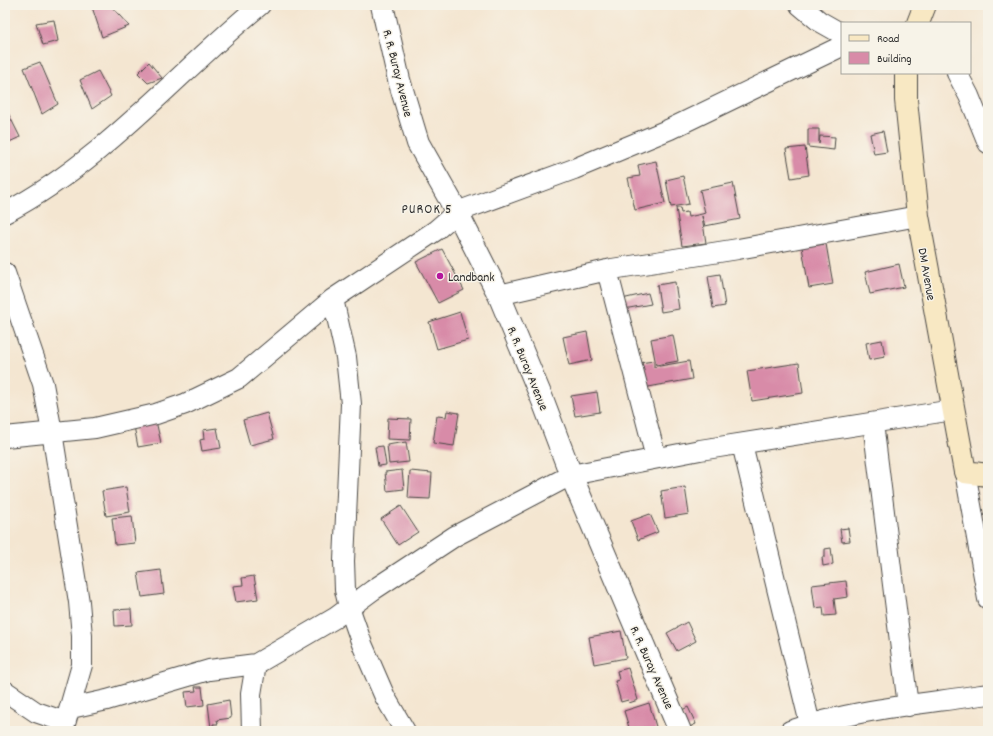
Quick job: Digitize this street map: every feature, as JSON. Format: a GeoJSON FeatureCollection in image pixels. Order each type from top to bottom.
{"type":"FeatureCollection","features":[{"type":"Feature","properties":{"kind":"main road"},"geometry":{"type":"LineString","coordinates":[[918,22],[925,5]]}},
{"type":"Feature","properties":{"kind":"main road","name":"DM Avenue"},"geometry":{"type":"LineString","coordinates":[[906,74],[906,100],[918,216],[965,472]]}},
{"type":"Feature","properties":{"kind":"main road"},"geometry":{"type":"LineString","coordinates":[[965,472],[988,475]]}},
{"type":"Feature","properties":{"kind":"street"},"geometry":{"type":"LineString","coordinates":[[5,213],[55,184],[113,138],[166,91],[195,61],[260,5]]}},
{"type":"Feature","properties":{"kind":"street","name":"R. R. Buray Avenue"},"geometry":{"type":"LineString","coordinates":[[382,5],[399,80],[418,143],[457,212],[499,296],[543,401],[571,475],[680,731]]}},
{"type":"Feature","properties":{"kind":"street"},"geometry":{"type":"LineString","coordinates":[[800,5],[819,21],[841,33]]}},
{"type":"Feature","properties":{"kind":"street"},"geometry":{"type":"LineString","coordinates":[[5,437],[95,428],[156,414],[185,404],[244,373],[333,299],[435,231],[457,212],[574,169],[670,129],[841,46]]}},
{"type":"Feature","properties":{"kind":"street"},"geometry":{"type":"LineString","coordinates":[[958,74],[969,96],[988,142]]}},
{"type":"Feature","properties":{"kind":"street"},"geometry":{"type":"LineString","coordinates":[[499,296],[606,270],[918,216]]}},
{"type":"Feature","properties":{"kind":"street"},"geometry":{"type":"LineString","coordinates":[[606,270],[656,458]]}},
{"type":"Feature","properties":{"kind":"street"},"geometry":{"type":"LineString","coordinates":[[5,273],[43,384],[52,432],[82,636],[82,665],[65,724]]}},
{"type":"Feature","properties":{"kind":"street"},"geometry":{"type":"LineString","coordinates":[[333,299],[346,357],[351,404],[344,561],[345,590],[349,607],[360,638],[385,697],[405,731]]}},
{"type":"Feature","properties":{"kind":"street"},"geometry":{"type":"LineString","coordinates":[[65,724],[107,700],[209,670],[256,664],[335,618],[455,536],[571,475],[656,458],[953,410]]}},
{"type":"Feature","properties":{"kind":"street"},"geometry":{"type":"LineString","coordinates":[[873,423],[908,706]]}},
{"type":"Feature","properties":{"kind":"street"},"geometry":{"type":"LineString","coordinates":[[742,444],[797,729],[908,706],[988,694]]}},
{"type":"Feature","properties":{"kind":"street"},"geometry":{"type":"LineString","coordinates":[[965,472],[988,599]]}},
{"type":"Feature","properties":{"kind":"street"},"geometry":{"type":"LineString","coordinates":[[252,731],[251,694],[256,664]]}},
{"type":"Feature","properties":{"kind":"street"},"geometry":{"type":"LineString","coordinates":[[5,691],[36,712],[65,724]]}},
{"type":"Feature","properties":{"kind":"building"},"geometry":{"type":"Polygon","coordinates":[[[96,5],[110,5],[129,26],[102,37],[92,7],[96,5]]]}},
{"type":"Feature","properties":{"kind":"building"},"geometry":{"type":"Polygon","coordinates":[[[54,20],[58,41],[43,45],[36,23],[54,20]]]}},
{"type":"Feature","properties":{"kind":"building"},"geometry":{"type":"Polygon","coordinates":[[[40,62],[58,104],[42,114],[24,68],[40,62]]]}},
{"type":"Feature","properties":{"kind":"building"},"geometry":{"type":"Polygon","coordinates":[[[149,62],[162,78],[148,83],[138,73],[149,62]]]}},
{"type":"Feature","properties":{"kind":"building"},"geometry":{"type":"Polygon","coordinates":[[[98,71],[111,96],[92,109],[80,80],[98,71]]]}},
{"type":"Feature","properties":{"kind":"building"},"geometry":{"type":"Polygon","coordinates":[[[5,107],[20,137],[5,144],[5,107]]]}},
{"type":"Feature","properties":{"kind":"building"},"geometry":{"type":"Polygon","coordinates":[[[808,129],[819,129],[819,144],[820,136],[835,137],[834,150],[808,147],[808,129]]]}},
{"type":"Feature","properties":{"kind":"building"},"geometry":{"type":"Polygon","coordinates":[[[883,131],[887,152],[874,154],[870,134],[883,131]]]}},
{"type":"Feature","properties":{"kind":"building"},"geometry":{"type":"Polygon","coordinates":[[[805,147],[809,175],[791,178],[786,149],[805,147]]]}},
{"type":"Feature","properties":{"kind":"building"},"geometry":{"type":"Polygon","coordinates":[[[656,161],[665,203],[635,210],[628,178],[640,176],[638,165],[656,161]]]}},
{"type":"Feature","properties":{"kind":"building"},"geometry":{"type":"Polygon","coordinates":[[[683,176],[689,204],[671,207],[666,180],[683,176]]]}},
{"type":"Feature","properties":{"kind":"building"},"geometry":{"type":"Polygon","coordinates":[[[733,183],[740,219],[705,226],[702,216],[706,243],[682,246],[676,208],[680,208],[681,213],[687,212],[688,217],[705,213],[700,190],[733,183]]]}},
{"type":"Feature","properties":{"kind":"building"},"geometry":{"type":"Polygon","coordinates":[[[826,244],[833,284],[809,288],[802,247],[826,244]]]}},
{"type":"Feature","properties":{"kind":"building","name":"Landbank"},"geometry":{"type":"Polygon","coordinates":[[[442,249],[464,290],[438,303],[416,262],[442,249]]]}},
{"type":"Feature","properties":{"kind":"building"},"geometry":{"type":"Polygon","coordinates":[[[899,264],[904,287],[870,294],[865,272],[899,264]]]}},
{"type":"Feature","properties":{"kind":"building"},"geometry":{"type":"Polygon","coordinates":[[[720,274],[725,306],[713,308],[708,276],[720,274]]]}},
{"type":"Feature","properties":{"kind":"building"},"geometry":{"type":"Polygon","coordinates":[[[675,282],[679,309],[661,312],[657,285],[675,282]]]}},
{"type":"Feature","properties":{"kind":"building"},"geometry":{"type":"Polygon","coordinates":[[[648,293],[651,304],[624,309],[622,299],[648,293]]]}},
{"type":"Feature","properties":{"kind":"building"},"geometry":{"type":"Polygon","coordinates":[[[460,312],[468,340],[437,349],[429,322],[460,312]]]}},
{"type":"Feature","properties":{"kind":"building"},"geometry":{"type":"Polygon","coordinates":[[[587,332],[592,360],[569,365],[563,337],[587,332]]]}},
{"type":"Feature","properties":{"kind":"building"},"geometry":{"type":"Polygon","coordinates":[[[673,335],[678,361],[656,365],[651,339],[673,335]]]}},
{"type":"Feature","properties":{"kind":"building"},"geometry":{"type":"Polygon","coordinates":[[[882,340],[885,357],[869,360],[866,343],[882,340]]]}},
{"type":"Feature","properties":{"kind":"building"},"geometry":{"type":"Polygon","coordinates":[[[654,361],[654,367],[689,361],[692,379],[643,388],[639,363],[654,361]]]}},
{"type":"Feature","properties":{"kind":"building"},"geometry":{"type":"Polygon","coordinates":[[[799,363],[803,393],[752,401],[747,371],[799,363]]]}},
{"type":"Feature","properties":{"kind":"building"},"geometry":{"type":"Polygon","coordinates":[[[597,392],[600,412],[575,416],[571,396],[597,392]]]}},
{"type":"Feature","properties":{"kind":"building"},"geometry":{"type":"Polygon","coordinates":[[[447,411],[459,413],[454,446],[433,443],[437,416],[446,417],[447,411]]]}},
{"type":"Feature","properties":{"kind":"building"},"geometry":{"type":"Polygon","coordinates":[[[267,413],[274,439],[250,445],[243,420],[267,413]]]}},
{"type":"Feature","properties":{"kind":"building"},"geometry":{"type":"Polygon","coordinates":[[[388,418],[411,419],[410,440],[387,439],[388,418]]]}},
{"type":"Feature","properties":{"kind":"building"},"geometry":{"type":"Polygon","coordinates":[[[156,421],[161,443],[138,447],[134,426],[156,421]]]}},
{"type":"Feature","properties":{"kind":"building"},"geometry":{"type":"Polygon","coordinates":[[[217,428],[221,448],[202,451],[200,440],[204,439],[203,430],[217,428]]]}},
{"type":"Feature","properties":{"kind":"building"},"geometry":{"type":"Polygon","coordinates":[[[406,442],[409,462],[389,464],[387,445],[406,442]]]}},
{"type":"Feature","properties":{"kind":"building"},"geometry":{"type":"Polygon","coordinates":[[[383,446],[386,465],[378,466],[375,447],[383,446]]]}},
{"type":"Feature","properties":{"kind":"building"},"geometry":{"type":"Polygon","coordinates":[[[402,470],[404,489],[387,491],[385,472],[402,470]]]}},
{"type":"Feature","properties":{"kind":"building"},"geometry":{"type":"Polygon","coordinates":[[[410,471],[432,473],[430,499],[408,498],[410,471]]]}},
{"type":"Feature","properties":{"kind":"building"},"geometry":{"type":"Polygon","coordinates":[[[126,487],[130,512],[106,516],[102,491],[126,487]]]}},
{"type":"Feature","properties":{"kind":"building"},"geometry":{"type":"Polygon","coordinates":[[[685,487],[689,514],[665,518],[661,491],[685,487]]]}},
{"type":"Feature","properties":{"kind":"building"},"geometry":{"type":"Polygon","coordinates":[[[401,506],[418,532],[398,545],[381,519],[401,506]]]}},
{"type":"Feature","properties":{"kind":"building"},"geometry":{"type":"Polygon","coordinates":[[[650,514],[658,532],[638,540],[631,521],[650,514]]]}},
{"type":"Feature","properties":{"kind":"building"},"geometry":{"type":"Polygon","coordinates":[[[132,516],[135,543],[115,545],[112,518],[132,516]]]}},
{"type":"Feature","properties":{"kind":"building"},"geometry":{"type":"Polygon","coordinates":[[[848,528],[850,541],[842,542],[840,529],[848,528]]]}},
{"type":"Feature","properties":{"kind":"building"},"geometry":{"type":"Polygon","coordinates":[[[831,548],[833,564],[823,566],[822,557],[825,557],[825,549],[831,548]]]}},
{"type":"Feature","properties":{"kind":"building"},"geometry":{"type":"Polygon","coordinates":[[[161,570],[164,594],[142,597],[138,573],[161,570]]]}},
{"type":"Feature","properties":{"kind":"building"},"geometry":{"type":"Polygon","coordinates":[[[254,576],[258,599],[236,602],[233,586],[243,585],[242,578],[254,576]]]}},
{"type":"Feature","properties":{"kind":"building"},"geometry":{"type":"Polygon","coordinates":[[[846,581],[848,597],[834,599],[836,615],[824,616],[823,607],[815,608],[812,585],[846,581]]]}},
{"type":"Feature","properties":{"kind":"building"},"geometry":{"type":"Polygon","coordinates":[[[131,609],[132,625],[115,626],[114,610],[131,609]]]}},
{"type":"Feature","properties":{"kind":"building"},"geometry":{"type":"Polygon","coordinates":[[[687,622],[696,641],[677,651],[667,633],[687,622]]]}},
{"type":"Feature","properties":{"kind":"building"},"geometry":{"type":"Polygon","coordinates":[[[621,631],[626,658],[594,664],[589,637],[621,631]]]}},
{"type":"Feature","properties":{"kind":"building"},"geometry":{"type":"Polygon","coordinates":[[[628,668],[638,700],[629,703],[628,700],[621,702],[615,681],[619,680],[617,671],[628,668]]]}},
{"type":"Feature","properties":{"kind":"building"},"geometry":{"type":"Polygon","coordinates":[[[195,687],[202,687],[204,705],[187,707],[185,692],[196,691],[195,687]]]}},
{"type":"Feature","properties":{"kind":"building"},"geometry":{"type":"Polygon","coordinates":[[[229,700],[231,718],[217,720],[218,724],[213,724],[213,727],[211,728],[208,704],[229,700]]]}},
{"type":"Feature","properties":{"kind":"building"},"geometry":{"type":"Polygon","coordinates":[[[649,703],[657,730],[630,731],[624,711],[649,703]]]}},
{"type":"Feature","properties":{"kind":"building"},"geometry":{"type":"Polygon","coordinates":[[[688,707],[696,724],[685,729],[682,710],[688,707]]]}},
{"type":"Feature","properties":{"kind":"place","name":"Landbank"},"geometry":{"type":"Point","coordinates":[440,276]}},
{"type":"Feature","properties":{"kind":"district","name":"PUROK 5"},"geometry":{"type":"Point","coordinates":[427,208]}}]}
